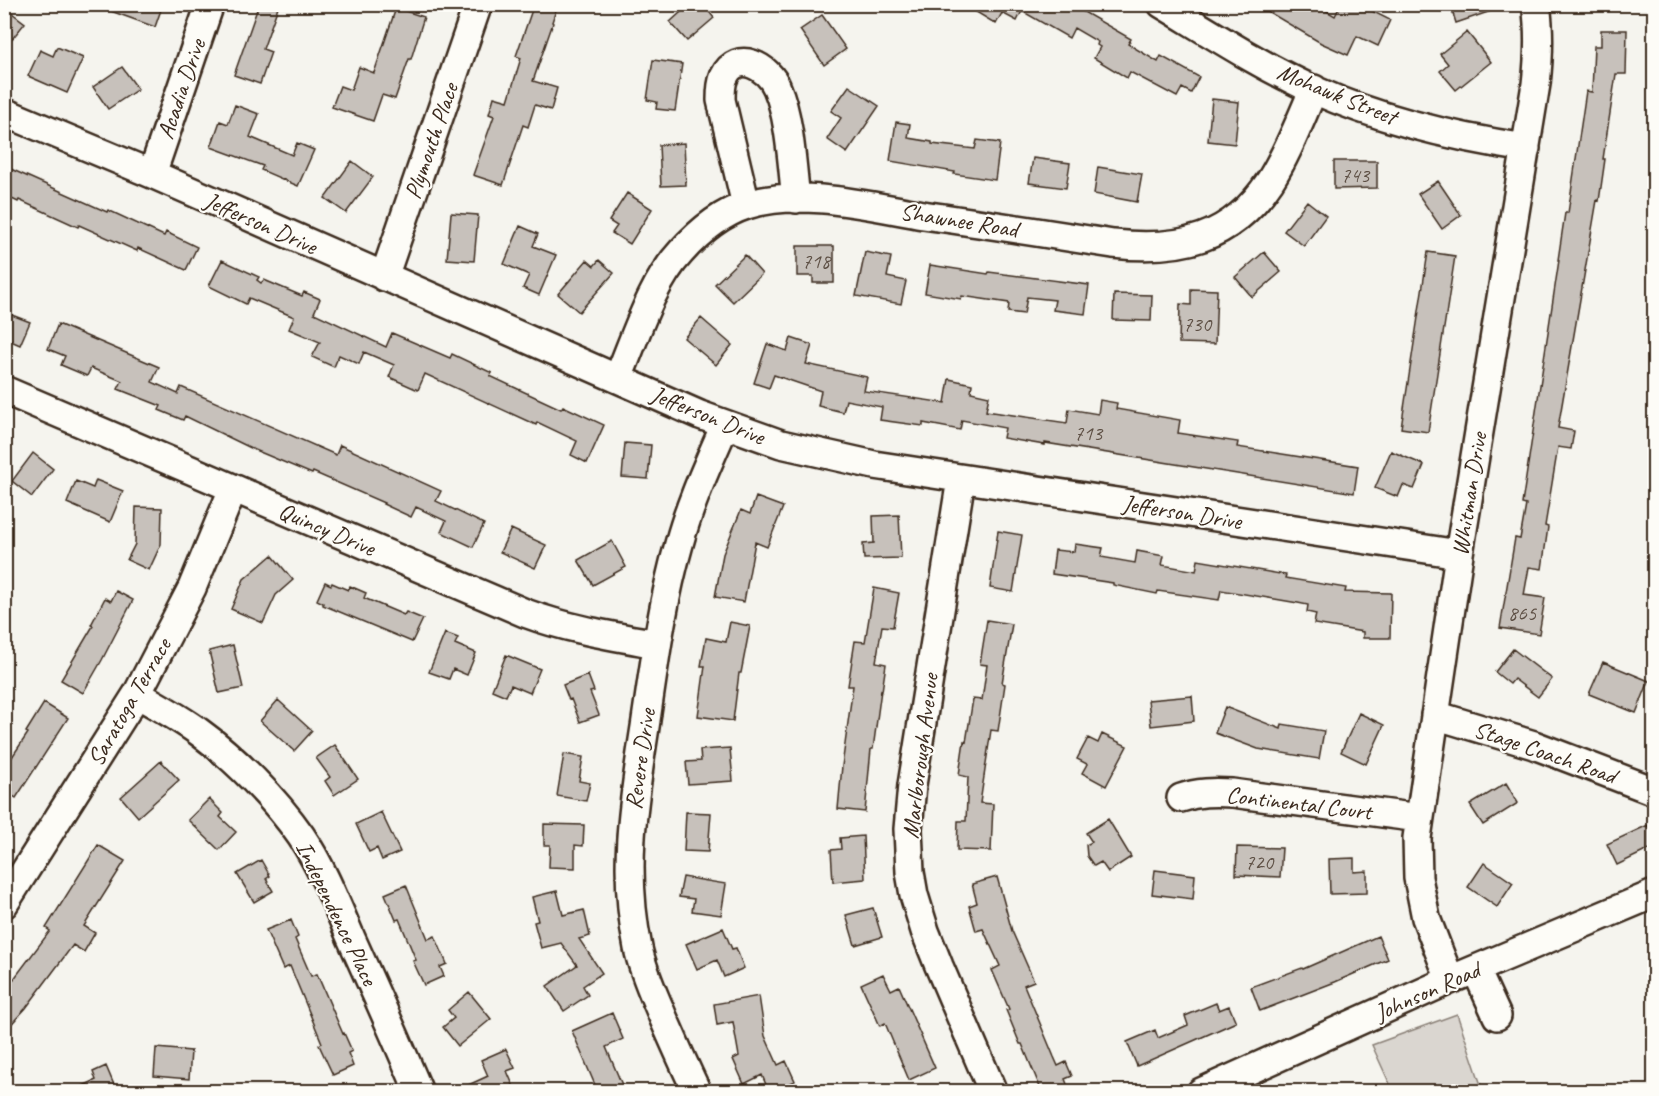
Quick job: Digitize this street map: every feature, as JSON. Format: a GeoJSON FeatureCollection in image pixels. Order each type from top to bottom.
{"type":"FeatureCollection","features":[{"type":"Feature","properties":{"kind":"street","name":"Acadia Drive"},"geometry":{"type":"LineString","coordinates":[[152,174],[210,4]]}},
{"type":"Feature","properties":{"kind":"street","name":"Plymouth Place"},"geometry":{"type":"LineString","coordinates":[[384,278],[478,4]]}},
{"type":"Feature","properties":{"kind":"street","name":"Mohawk Street"},"geometry":{"type":"LineString","coordinates":[[1162,4],[1270,67],[1343,102],[1417,126],[1479,141],[1526,148]]}},
{"type":"Feature","properties":{"kind":"street","name":"Whitman Drive"},"geometry":{"type":"LineString","coordinates":[[1450,980],[1426,918],[1421,897],[1417,858],[1419,818],[1539,60],[1536,4]]}},
{"type":"Feature","properties":{"kind":"street"},"geometry":{"type":"LineString","coordinates":[[746,205],[721,100],[724,76],[739,63],[759,67],[776,85],[785,115],[796,199]]}},
{"type":"Feature","properties":{"kind":"street","name":"Shawnee Road"},"geometry":{"type":"LineString","coordinates":[[618,378],[652,298],[672,263],[681,251],[707,228],[746,205],[777,199],[827,200],[1113,244],[1156,246],[1180,244],[1217,230],[1236,219],[1252,203],[1270,180],[1314,89]]}},
{"type":"Feature","properties":{"kind":"street","name":"Jefferson Drive"},"geometry":{"type":"LineString","coordinates":[[4,112],[152,174],[384,278],[700,415],[780,444],[827,456],[961,479],[1459,554]]}},
{"type":"Feature","properties":{"kind":"street","name":"Quincy Drive"},"geometry":{"type":"LineString","coordinates":[[4,390],[525,613],[600,634],[657,644]]}},
{"type":"Feature","properties":{"kind":"street","name":"Revere Drive"},"geometry":{"type":"LineString","coordinates":[[697,1092],[653,994],[638,950],[630,889],[629,852],[631,823],[657,644],[679,543],[724,425]]}},
{"type":"Feature","properties":{"kind":"street","name":"Marlborough Avenue"},"geometry":{"type":"LineString","coordinates":[[961,479],[912,785],[908,829],[909,852],[914,895],[925,931],[993,1092]]}},
{"type":"Feature","properties":{"kind":"street","name":"Saratoga Terrace"},"geometry":{"type":"LineString","coordinates":[[4,904],[137,694],[187,597],[233,489]]}},
{"type":"Feature","properties":{"kind":"street","name":"Independence Place"},"geometry":{"type":"LineString","coordinates":[[137,694],[186,723],[222,750],[284,813],[301,836],[333,896],[419,1092]]}},
{"type":"Feature","properties":{"kind":"street","name":"Stage Coach Road"},"geometry":{"type":"LineString","coordinates":[[1435,716],[1534,745],[1654,791]]}},
{"type":"Feature","properties":{"kind":"street","name":"Continental Court"},"geometry":{"type":"LineString","coordinates":[[1180,798],[1195,793],[1232,793],[1419,818]]}},
{"type":"Feature","properties":{"kind":"street","name":"Johnson Road"},"geometry":{"type":"LineString","coordinates":[[1201,1092],[1450,980],[1654,894]]}},
{"type":"Feature","properties":{"kind":"street"},"geometry":{"type":"LineString","coordinates":[[1476,970],[1497,1016]]}},
{"type":"Feature","properties":{"kind":"shaded area"},"geometry":{"type":"Polygon","coordinates":[[[1457,1014],[1483,1091],[1393,1091],[1372,1045],[1457,1014]]]}},
{"type":"Feature","properties":{"kind":"building"},"geometry":{"type":"Polygon","coordinates":[[[98,4],[163,4],[155,27],[97,6],[98,4]]]}},
{"type":"Feature","properties":{"kind":"building"},"geometry":{"type":"Polygon","coordinates":[[[259,4],[279,4],[263,49],[271,52],[260,84],[234,75],[259,4]]]}},
{"type":"Feature","properties":{"kind":"building"},"geometry":{"type":"Polygon","coordinates":[[[534,4],[558,4],[533,81],[557,88],[551,110],[535,105],[528,127],[523,125],[503,185],[473,175],[494,116],[489,114],[494,97],[508,101],[521,58],[516,56],[534,4]]]}},
{"type":"Feature","properties":{"kind":"building"},"geometry":{"type":"Polygon","coordinates":[[[690,4],[703,4],[714,18],[687,41],[670,22],[690,4]]]}},
{"type":"Feature","properties":{"kind":"building"},"geometry":{"type":"Polygon","coordinates":[[[963,4],[1070,4],[1131,39],[1128,44],[1158,62],[1161,56],[1199,77],[1191,93],[1182,88],[1177,97],[1130,72],[1127,78],[1094,58],[1100,47],[1097,45],[1098,42],[1074,28],[1069,38],[1022,11],[1017,21],[1002,13],[996,24],[963,4]]]}},
{"type":"Feature","properties":{"kind":"building"},"geometry":{"type":"Polygon","coordinates":[[[1255,4],[1315,4],[1335,16],[1341,4],[1358,4],[1390,20],[1378,46],[1357,36],[1348,55],[1321,43],[1255,4]]]}},
{"type":"Feature","properties":{"kind":"building"},"geometry":{"type":"Polygon","coordinates":[[[1450,4],[1503,4],[1503,7],[1456,23],[1450,4]]]}},
{"type":"Feature","properties":{"kind":"building"},"geometry":{"type":"Polygon","coordinates":[[[4,7],[25,23],[4,49],[4,7]]]}},
{"type":"Feature","properties":{"kind":"building"},"geometry":{"type":"Polygon","coordinates":[[[396,8],[424,17],[395,99],[382,95],[373,121],[332,107],[340,86],[351,90],[359,67],[374,73],[396,8]]]}},
{"type":"Feature","properties":{"kind":"building"},"geometry":{"type":"Polygon","coordinates":[[[822,15],[846,49],[824,65],[800,30],[822,15]]]}},
{"type":"Feature","properties":{"kind":"building"},"geometry":{"type":"Polygon","coordinates":[[[1601,30],[1627,30],[1626,74],[1616,74],[1599,201],[1597,200],[1558,428],[1574,431],[1571,449],[1558,447],[1545,526],[1548,527],[1542,569],[1529,567],[1524,595],[1545,598],[1539,634],[1500,628],[1515,538],[1520,539],[1526,505],[1522,504],[1565,213],[1568,213],[1586,91],[1592,92],[1594,46],[1601,46],[1601,30]]]}},
{"type":"Feature","properties":{"kind":"building"},"geometry":{"type":"Polygon","coordinates":[[[1467,32],[1491,62],[1456,90],[1440,71],[1448,64],[1440,54],[1467,32]]]}},
{"type":"Feature","properties":{"kind":"building"},"geometry":{"type":"Polygon","coordinates":[[[57,47],[83,58],[67,93],[28,76],[40,50],[53,56],[57,47]]]}},
{"type":"Feature","properties":{"kind":"building"},"geometry":{"type":"Polygon","coordinates":[[[653,60],[682,64],[675,111],[656,109],[657,102],[647,100],[653,60]]]}},
{"type":"Feature","properties":{"kind":"building"},"geometry":{"type":"Polygon","coordinates":[[[122,67],[138,89],[108,109],[93,87],[122,67]]]}},
{"type":"Feature","properties":{"kind":"building"},"geometry":{"type":"Polygon","coordinates":[[[849,86],[879,106],[847,153],[827,139],[841,118],[831,111],[849,86]]]}},
{"type":"Feature","properties":{"kind":"building"},"geometry":{"type":"Polygon","coordinates":[[[1212,99],[1239,102],[1235,144],[1208,141],[1212,99]]]}},
{"type":"Feature","properties":{"kind":"building"},"geometry":{"type":"Polygon","coordinates":[[[235,105],[259,114],[250,137],[292,155],[297,143],[314,150],[298,186],[261,170],[263,166],[211,147],[220,121],[228,124],[235,105]]]}},
{"type":"Feature","properties":{"kind":"building"},"geometry":{"type":"Polygon","coordinates":[[[896,122],[910,124],[908,138],[932,142],[932,144],[975,149],[977,140],[1000,143],[995,180],[890,161],[896,122]]]}},
{"type":"Feature","properties":{"kind":"building"},"geometry":{"type":"Polygon","coordinates":[[[684,143],[686,185],[661,186],[659,145],[684,143]]]}},
{"type":"Feature","properties":{"kind":"building"},"geometry":{"type":"Polygon","coordinates":[[[1033,158],[1070,163],[1066,188],[1029,183],[1033,158]]]}},
{"type":"Feature","properties":{"kind":"building"},"geometry":{"type":"Polygon","coordinates":[[[352,161],[373,177],[346,213],[325,198],[352,161]]]}},
{"type":"Feature","properties":{"kind":"building"},"geometry":{"type":"Polygon","coordinates":[[[1334,161],[1377,161],[1377,188],[1334,189],[1334,161]]]}},
{"type":"Feature","properties":{"kind":"building"},"geometry":{"type":"Polygon","coordinates":[[[4,166],[164,236],[166,232],[197,247],[186,270],[138,248],[137,251],[4,195],[4,166]]]}},
{"type":"Feature","properties":{"kind":"building"},"geometry":{"type":"Polygon","coordinates":[[[1098,167],[1142,174],[1137,202],[1094,194],[1098,167]]]}},
{"type":"Feature","properties":{"kind":"building"},"geometry":{"type":"Polygon","coordinates":[[[1438,181],[1461,215],[1442,229],[1418,194],[1438,181]]]}},
{"type":"Feature","properties":{"kind":"building"},"geometry":{"type":"Polygon","coordinates":[[[627,193],[652,209],[630,244],[612,233],[617,226],[609,221],[627,193]]]}},
{"type":"Feature","properties":{"kind":"building"},"geometry":{"type":"Polygon","coordinates":[[[1307,201],[1326,216],[1304,246],[1284,231],[1307,201]]]}},
{"type":"Feature","properties":{"kind":"building"},"geometry":{"type":"Polygon","coordinates":[[[451,213],[478,215],[474,261],[447,259],[451,213]]]}},
{"type":"Feature","properties":{"kind":"building"},"geometry":{"type":"Polygon","coordinates":[[[520,226],[538,234],[533,246],[556,255],[539,295],[523,288],[529,275],[504,264],[520,226]]]}},
{"type":"Feature","properties":{"kind":"building"},"geometry":{"type":"Polygon","coordinates":[[[797,246],[834,246],[834,283],[813,283],[813,276],[797,276],[797,246]]]}},
{"type":"Feature","properties":{"kind":"building"},"geometry":{"type":"Polygon","coordinates":[[[865,252],[891,257],[887,277],[906,281],[901,304],[856,296],[865,252]]]}},
{"type":"Feature","properties":{"kind":"building"},"geometry":{"type":"Polygon","coordinates":[[[1264,252],[1281,272],[1252,297],[1235,277],[1264,252]]]}},
{"type":"Feature","properties":{"kind":"building"},"geometry":{"type":"Polygon","coordinates":[[[1428,252],[1455,256],[1428,432],[1401,428],[1428,252]]]}},
{"type":"Feature","properties":{"kind":"building"},"geometry":{"type":"Polygon","coordinates":[[[745,255],[762,274],[733,302],[715,284],[745,255]]]}},
{"type":"Feature","properties":{"kind":"building"},"geometry":{"type":"Polygon","coordinates":[[[222,260],[259,277],[257,280],[261,283],[264,280],[302,296],[304,292],[320,299],[314,313],[386,347],[392,333],[450,358],[452,354],[492,373],[490,376],[561,409],[563,406],[604,425],[587,463],[571,455],[577,441],[537,422],[536,425],[425,374],[418,390],[389,377],[394,365],[364,352],[359,364],[339,355],[334,367],[312,357],[320,342],[289,329],[294,317],[249,298],[246,304],[209,286],[222,260]]]}},
{"type":"Feature","properties":{"kind":"building"},"geometry":{"type":"Polygon","coordinates":[[[587,260],[594,266],[599,260],[614,273],[579,312],[558,294],[587,260]]]}},
{"type":"Feature","properties":{"kind":"building"},"geometry":{"type":"Polygon","coordinates":[[[930,265],[1089,285],[1085,314],[1053,310],[1055,300],[1027,297],[1024,314],[1008,312],[1009,303],[925,293],[930,265]]]}},
{"type":"Feature","properties":{"kind":"building"},"geometry":{"type":"Polygon","coordinates":[[[1191,289],[1217,290],[1215,344],[1179,343],[1180,304],[1191,305],[1191,289]]]}},
{"type":"Feature","properties":{"kind":"building"},"geometry":{"type":"Polygon","coordinates":[[[1114,294],[1152,295],[1151,321],[1113,320],[1114,294]]]}},
{"type":"Feature","properties":{"kind":"building"},"geometry":{"type":"Polygon","coordinates":[[[4,312],[30,322],[20,345],[4,338],[4,312]]]}},
{"type":"Feature","properties":{"kind":"building"},"geometry":{"type":"Polygon","coordinates":[[[701,318],[732,345],[716,365],[684,338],[701,318]]]}},
{"type":"Feature","properties":{"kind":"building"},"geometry":{"type":"Polygon","coordinates":[[[58,324],[159,367],[152,382],[178,394],[181,387],[336,455],[340,445],[441,491],[436,501],[484,524],[473,547],[441,532],[446,521],[416,507],[411,517],[313,472],[312,474],[255,450],[185,416],[183,420],[159,410],[161,406],[118,389],[122,381],[91,368],[87,376],[61,365],[65,356],[48,349],[58,324]]]}},
{"type":"Feature","properties":{"kind":"building"},"geometry":{"type":"Polygon","coordinates":[[[791,338],[812,345],[806,364],[867,377],[864,391],[945,403],[949,379],[972,384],[971,392],[989,396],[986,411],[1067,423],[1069,409],[1098,414],[1100,400],[1117,403],[1116,409],[1180,420],[1178,433],[1238,442],[1237,447],[1358,466],[1354,493],[1003,438],[1005,428],[962,420],[960,430],[923,423],[923,426],[880,420],[882,407],[846,400],[843,412],[818,406],[821,391],[774,375],[769,388],[754,383],[767,344],[787,351],[791,338]]]}},
{"type":"Feature","properties":{"kind":"building"},"geometry":{"type":"Polygon","coordinates":[[[625,443],[651,445],[648,479],[622,477],[625,443]]]}},
{"type":"Feature","properties":{"kind":"building"},"geometry":{"type":"Polygon","coordinates":[[[1391,451],[1424,465],[1414,489],[1403,485],[1398,497],[1375,488],[1391,451]]]}},
{"type":"Feature","properties":{"kind":"building"},"geometry":{"type":"Polygon","coordinates":[[[33,453],[53,469],[32,497],[12,481],[33,453]]]}},
{"type":"Feature","properties":{"kind":"building"},"geometry":{"type":"Polygon","coordinates":[[[96,480],[123,491],[110,522],[67,503],[76,481],[93,488],[96,480]]]}},
{"type":"Feature","properties":{"kind":"building"},"geometry":{"type":"Polygon","coordinates":[[[756,497],[783,507],[767,547],[755,542],[744,602],[715,597],[723,554],[741,510],[750,514],[756,497]]]}},
{"type":"Feature","properties":{"kind":"building"},"geometry":{"type":"Polygon","coordinates":[[[136,507],[162,508],[161,544],[149,570],[127,560],[135,544],[136,507]]]}},
{"type":"Feature","properties":{"kind":"building"},"geometry":{"type":"Polygon","coordinates":[[[899,515],[901,558],[864,559],[863,544],[874,543],[873,516],[899,515]]]}},
{"type":"Feature","properties":{"kind":"building"},"geometry":{"type":"Polygon","coordinates":[[[511,529],[546,545],[535,568],[500,552],[511,529]]]}},
{"type":"Feature","properties":{"kind":"building"},"geometry":{"type":"Polygon","coordinates":[[[998,531],[1022,535],[1013,592],[990,588],[998,531]]]}},
{"type":"Feature","properties":{"kind":"building"},"geometry":{"type":"Polygon","coordinates":[[[612,541],[626,567],[593,585],[578,560],[612,541]]]}},
{"type":"Feature","properties":{"kind":"building"},"geometry":{"type":"Polygon","coordinates":[[[1075,544],[1103,548],[1101,557],[1135,563],[1137,551],[1164,556],[1162,565],[1196,571],[1198,560],[1346,588],[1345,592],[1391,593],[1390,638],[1363,638],[1363,632],[1314,624],[1316,614],[1307,612],[1308,605],[1298,603],[1221,590],[1219,600],[1158,591],[1157,594],[1113,585],[1113,583],[1052,574],[1055,550],[1074,552],[1075,544]]]}},
{"type":"Feature","properties":{"kind":"building"},"geometry":{"type":"Polygon","coordinates":[[[272,555],[293,580],[276,595],[263,623],[231,609],[244,579],[272,555]]]}},
{"type":"Feature","properties":{"kind":"building"},"geometry":{"type":"Polygon","coordinates":[[[325,582],[348,590],[350,586],[366,593],[364,598],[404,615],[406,612],[423,619],[412,642],[323,605],[317,600],[325,582]]]}},
{"type":"Feature","properties":{"kind":"building"},"geometry":{"type":"Polygon","coordinates":[[[874,588],[899,593],[893,627],[882,626],[876,662],[886,664],[873,749],[871,749],[865,812],[838,809],[853,686],[848,686],[855,641],[865,642],[874,588]]]}},
{"type":"Feature","properties":{"kind":"building"},"geometry":{"type":"Polygon","coordinates":[[[116,591],[133,600],[83,693],[61,680],[93,626],[91,625],[105,598],[111,601],[116,591]]]}},
{"type":"Feature","properties":{"kind":"building"},"geometry":{"type":"Polygon","coordinates":[[[987,620],[1012,624],[1002,683],[1005,684],[998,731],[991,730],[980,803],[993,804],[991,851],[957,850],[958,821],[966,821],[968,777],[959,775],[973,699],[982,700],[987,665],[980,664],[987,620]]]}},
{"type":"Feature","properties":{"kind":"building"},"geometry":{"type":"Polygon","coordinates":[[[730,622],[750,626],[741,673],[739,673],[733,721],[698,716],[705,666],[701,666],[706,638],[726,642],[730,622]]]}},
{"type":"Feature","properties":{"kind":"building"},"geometry":{"type":"Polygon","coordinates":[[[445,633],[458,638],[455,644],[476,653],[467,675],[453,669],[449,679],[429,672],[445,633]]]}},
{"type":"Feature","properties":{"kind":"building"},"geometry":{"type":"Polygon","coordinates":[[[233,645],[243,688],[219,693],[209,651],[233,645]]]}},
{"type":"Feature","properties":{"kind":"building"},"geometry":{"type":"Polygon","coordinates":[[[1513,649],[1552,679],[1538,697],[1514,679],[1510,684],[1495,672],[1513,649]]]}},
{"type":"Feature","properties":{"kind":"building"},"geometry":{"type":"Polygon","coordinates":[[[506,655],[540,669],[530,693],[511,685],[506,696],[492,690],[506,655]]]}},
{"type":"Feature","properties":{"kind":"building"},"geometry":{"type":"Polygon","coordinates":[[[1603,662],[1649,681],[1636,713],[1589,694],[1603,662]]]}},
{"type":"Feature","properties":{"kind":"building"},"geometry":{"type":"Polygon","coordinates":[[[588,675],[594,691],[590,692],[599,715],[580,722],[563,685],[588,675]]]}},
{"type":"Feature","properties":{"kind":"building"},"geometry":{"type":"Polygon","coordinates":[[[1192,696],[1194,721],[1151,726],[1148,700],[1192,696]]]}},
{"type":"Feature","properties":{"kind":"building"},"geometry":{"type":"Polygon","coordinates":[[[278,700],[312,731],[294,751],[260,721],[278,700]]]}},
{"type":"Feature","properties":{"kind":"building"},"geometry":{"type":"Polygon","coordinates":[[[44,703],[68,718],[16,798],[4,790],[4,769],[28,733],[26,732],[44,703]]]}},
{"type":"Feature","properties":{"kind":"building"},"geometry":{"type":"Polygon","coordinates":[[[1225,707],[1281,729],[1282,724],[1324,731],[1319,759],[1258,749],[1215,733],[1225,707]]]}},
{"type":"Feature","properties":{"kind":"building"},"geometry":{"type":"Polygon","coordinates":[[[1359,713],[1384,725],[1366,764],[1341,752],[1359,713]]]}},
{"type":"Feature","properties":{"kind":"building"},"geometry":{"type":"Polygon","coordinates":[[[1102,734],[1127,746],[1106,786],[1082,773],[1087,764],[1077,759],[1088,738],[1098,743],[1102,734]]]}},
{"type":"Feature","properties":{"kind":"building"},"geometry":{"type":"Polygon","coordinates":[[[335,745],[358,779],[334,795],[325,781],[330,777],[316,758],[335,745]]]}},
{"type":"Feature","properties":{"kind":"building"},"geometry":{"type":"Polygon","coordinates":[[[730,748],[733,781],[688,784],[686,762],[701,761],[700,750],[730,748]]]}},
{"type":"Feature","properties":{"kind":"building"},"geometry":{"type":"Polygon","coordinates":[[[564,754],[583,757],[579,781],[590,783],[586,801],[557,796],[564,754]]]}},
{"type":"Feature","properties":{"kind":"building"},"geometry":{"type":"Polygon","coordinates":[[[161,761],[179,780],[138,817],[121,797],[161,761]]]}},
{"type":"Feature","properties":{"kind":"building"},"geometry":{"type":"Polygon","coordinates":[[[1506,783],[1518,803],[1483,825],[1470,805],[1506,783]]]}},
{"type":"Feature","properties":{"kind":"building"},"geometry":{"type":"Polygon","coordinates":[[[209,799],[223,813],[220,817],[236,832],[219,850],[188,820],[209,799]]]}},
{"type":"Feature","properties":{"kind":"building"},"geometry":{"type":"Polygon","coordinates":[[[381,812],[400,852],[382,860],[377,848],[369,852],[356,824],[381,812]]]}},
{"type":"Feature","properties":{"kind":"building"},"geometry":{"type":"Polygon","coordinates":[[[686,812],[711,813],[708,852],[684,851],[686,812]]]}},
{"type":"Feature","properties":{"kind":"building"},"geometry":{"type":"Polygon","coordinates":[[[1108,819],[1131,857],[1108,872],[1101,862],[1094,866],[1087,856],[1086,845],[1092,842],[1086,833],[1108,819]]]}},
{"type":"Feature","properties":{"kind":"building"},"geometry":{"type":"Polygon","coordinates":[[[544,824],[584,825],[583,846],[575,845],[575,868],[549,867],[550,845],[544,845],[544,824]]]}},
{"type":"Feature","properties":{"kind":"building"},"geometry":{"type":"Polygon","coordinates":[[[1648,825],[1654,839],[1654,847],[1617,865],[1607,844],[1648,825]]]}},
{"type":"Feature","properties":{"kind":"building"},"geometry":{"type":"Polygon","coordinates":[[[863,836],[865,879],[833,882],[831,850],[841,849],[840,838],[863,836]]]}},
{"type":"Feature","properties":{"kind":"building"},"geometry":{"type":"Polygon","coordinates":[[[98,845],[125,861],[84,926],[95,933],[84,952],[73,945],[26,1008],[4,1032],[4,992],[50,931],[46,928],[98,845]]]}},
{"type":"Feature","properties":{"kind":"building"},"geometry":{"type":"Polygon","coordinates":[[[1237,847],[1282,848],[1280,877],[1236,875],[1237,847]]]}},
{"type":"Feature","properties":{"kind":"building"},"geometry":{"type":"Polygon","coordinates":[[[1354,858],[1354,872],[1367,871],[1367,893],[1330,894],[1329,859],[1354,858]]]}},
{"type":"Feature","properties":{"kind":"building"},"geometry":{"type":"Polygon","coordinates":[[[261,860],[270,876],[266,879],[273,891],[254,902],[237,874],[261,860]]]}},
{"type":"Feature","properties":{"kind":"building"},"geometry":{"type":"Polygon","coordinates":[[[1484,863],[1513,883],[1497,907],[1468,887],[1484,863]]]}},
{"type":"Feature","properties":{"kind":"building"},"geometry":{"type":"Polygon","coordinates":[[[1155,870],[1195,875],[1193,899],[1152,894],[1155,870]]]}},
{"type":"Feature","properties":{"kind":"building"},"geometry":{"type":"Polygon","coordinates":[[[683,877],[726,884],[721,915],[692,911],[694,899],[679,897],[683,877]]]}},
{"type":"Feature","properties":{"kind":"building"},"geometry":{"type":"Polygon","coordinates":[[[997,877],[1012,931],[1034,981],[1024,985],[1058,1066],[1066,1062],[1072,1076],[1065,1079],[1070,1092],[1042,1092],[1006,1010],[1009,1009],[992,970],[1000,966],[983,929],[976,931],[969,906],[977,903],[972,884],[997,877]]]}},
{"type":"Feature","properties":{"kind":"building"},"geometry":{"type":"Polygon","coordinates":[[[406,885],[428,939],[435,936],[447,964],[440,967],[444,976],[424,985],[399,919],[396,920],[385,894],[406,885]]]}},
{"type":"Feature","properties":{"kind":"building"},"geometry":{"type":"Polygon","coordinates":[[[557,891],[563,915],[584,910],[590,936],[579,939],[602,973],[583,986],[588,995],[564,1011],[547,986],[577,965],[561,943],[541,948],[534,922],[538,921],[532,897],[557,891]]]}},
{"type":"Feature","properties":{"kind":"building"},"geometry":{"type":"Polygon","coordinates":[[[873,908],[882,937],[855,945],[846,915],[873,908]]]}},
{"type":"Feature","properties":{"kind":"building"},"geometry":{"type":"Polygon","coordinates":[[[291,920],[298,937],[295,939],[311,976],[317,974],[352,1051],[348,1053],[353,1066],[333,1075],[319,1045],[322,1043],[290,966],[283,969],[266,930],[291,920]]]}},
{"type":"Feature","properties":{"kind":"building"},"geometry":{"type":"Polygon","coordinates":[[[723,928],[732,949],[736,948],[744,968],[724,977],[717,960],[697,969],[686,944],[723,928]]]}},
{"type":"Feature","properties":{"kind":"building"},"geometry":{"type":"Polygon","coordinates":[[[1378,936],[1388,959],[1260,1011],[1251,987],[1303,969],[1378,936]]]}},
{"type":"Feature","properties":{"kind":"building"},"geometry":{"type":"Polygon","coordinates":[[[883,974],[891,990],[899,986],[935,1068],[909,1080],[885,1023],[880,1026],[861,984],[883,974]]]}},
{"type":"Feature","properties":{"kind":"building"},"geometry":{"type":"Polygon","coordinates":[[[469,992],[491,1019],[458,1046],[443,1027],[454,1018],[448,1010],[469,992]]]}},
{"type":"Feature","properties":{"kind":"building"},"geometry":{"type":"Polygon","coordinates":[[[759,996],[765,1036],[778,1065],[786,1061],[795,1081],[772,1092],[769,1092],[762,1075],[744,1084],[733,1059],[739,1056],[733,1022],[717,1025],[714,1004],[759,996]]]}},
{"type":"Feature","properties":{"kind":"building"},"geometry":{"type":"Polygon","coordinates":[[[1216,1003],[1219,1010],[1229,1006],[1236,1022],[1137,1066],[1127,1042],[1155,1030],[1158,1038],[1188,1025],[1185,1016],[1216,1003]]]}},
{"type":"Feature","properties":{"kind":"building"},"geometry":{"type":"Polygon","coordinates":[[[612,1013],[623,1039],[606,1047],[625,1092],[598,1092],[572,1031],[612,1013]]]}},
{"type":"Feature","properties":{"kind":"building"},"geometry":{"type":"Polygon","coordinates":[[[156,1048],[191,1051],[189,1079],[154,1076],[156,1048]]]}},
{"type":"Feature","properties":{"kind":"building"},"geometry":{"type":"Polygon","coordinates":[[[506,1049],[515,1068],[507,1071],[516,1092],[453,1092],[488,1076],[481,1060],[506,1049]]]}},
{"type":"Feature","properties":{"kind":"building"},"geometry":{"type":"Polygon","coordinates":[[[106,1066],[117,1092],[70,1092],[96,1080],[93,1072],[106,1066]]]}}]}
